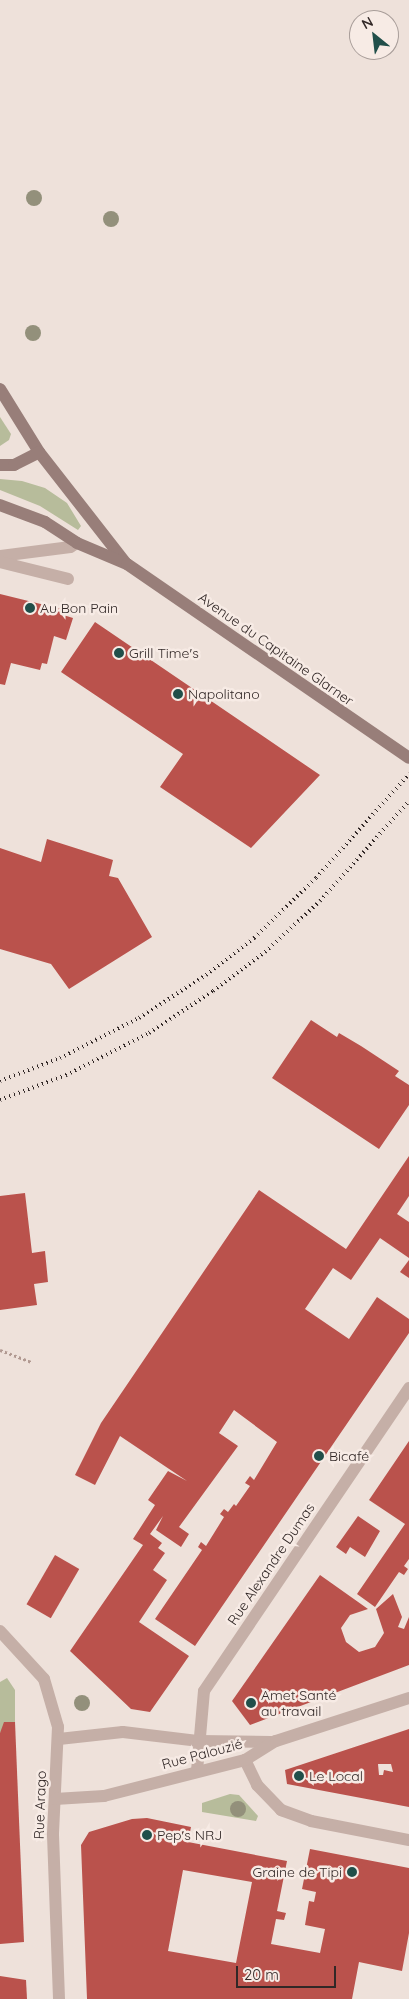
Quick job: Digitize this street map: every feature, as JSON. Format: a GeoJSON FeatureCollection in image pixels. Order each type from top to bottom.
{"type":"FeatureCollection","features":[{"type":"Feature","properties":{"kind":"street"},"geometry":{"type":"LineString","coordinates":[[0,389],[39,452],[127,564]]}},
{"type":"Feature","properties":{"kind":"street"},"geometry":{"type":"LineString","coordinates":[[0,465],[14,465],[39,452]]}},
{"type":"Feature","properties":{"kind":"street"},"geometry":{"type":"LineString","coordinates":[[0,505],[45,522],[77,543],[127,564]]}},
{"type":"Feature","properties":{"kind":"street"},"geometry":{"type":"LineString","coordinates":[[0,556],[70,547],[77,543]]}},
{"type":"Feature","properties":{"kind":"street"},"geometry":{"type":"LineString","coordinates":[[0,562],[68,579]]}},
{"type":"Feature","properties":{"kind":"street","name":"Avenue du Capitaine Glarner"},"geometry":{"type":"LineString","coordinates":[[127,564],[409,758]]}},
{"type":"Feature","properties":{"kind":"street","name":"Rue Alexandre Dumas"},"geometry":{"type":"LineString","coordinates":[[197,1771],[204,1691],[409,1388]]}},
{"type":"Feature","properties":{"kind":"street","name":"Rue Arago"},"geometry":{"type":"LineString","coordinates":[[0,1631],[44,1679],[58,1740],[53,1835],[59,1999]]}},
{"type":"Feature","properties":{"kind":"street","name":"Rue Palouzié"},"geometry":{"type":"LineString","coordinates":[[55,1799],[104,1796],[245,1760],[276,1741],[409,1698]]}},
{"type":"Feature","properties":{"kind":"street"},"geometry":{"type":"LineString","coordinates":[[58,1740],[123,1732],[199,1741],[276,1741]]}},
{"type":"Feature","properties":{"kind":"street"},"geometry":{"type":"LineString","coordinates":[[245,1760],[257,1785],[281,1810],[311,1821],[409,1840]]}},
{"type":"Feature","properties":{"kind":"path"},"geometry":{"type":"LineString","coordinates":[[0,1350],[32,1362]]}},
{"type":"Feature","properties":{"kind":"green space"},"geometry":{"type":"Polygon","coordinates":[[[0,417],[11,434],[9,440],[0,446],[0,417]]]}},
{"type":"Feature","properties":{"kind":"green space"},"geometry":{"type":"Polygon","coordinates":[[[0,479],[22,481],[45,488],[67,503],[81,526],[78,530],[40,506],[0,490],[0,479]]]}},
{"type":"Feature","properties":{"kind":"green space"},"geometry":{"type":"Polygon","coordinates":[[[7,1678],[15,1690],[15,1722],[0,1733],[0,1682],[7,1678]]]}},
{"type":"Feature","properties":{"kind":"green space"},"geometry":{"type":"Polygon","coordinates":[[[230,1794],[239,1795],[258,1816],[256,1821],[202,1812],[202,1803],[230,1794]]]}},
{"type":"Feature","properties":{"kind":"building"},"geometry":{"type":"Polygon","coordinates":[[[0,594],[61,609],[60,614],[73,618],[66,640],[54,636],[47,664],[42,663],[40,670],[11,663],[5,685],[0,684],[0,594]]]}},
{"type":"Feature","properties":{"kind":"building"},"geometry":{"type":"Polygon","coordinates":[[[95,622],[320,775],[251,848],[160,787],[183,754],[61,672],[95,622]]]}},
{"type":"Feature","properties":{"kind":"building"},"geometry":{"type":"Polygon","coordinates":[[[47,839],[113,860],[109,876],[118,878],[152,937],[69,989],[51,964],[0,949],[0,848],[41,862],[47,839]]]}},
{"type":"Feature","properties":{"kind":"building"},"geometry":{"type":"Polygon","coordinates":[[[311,1020],[337,1037],[339,1033],[399,1071],[395,1076],[409,1085],[409,1105],[379,1149],[272,1078],[311,1020]]]}},
{"type":"Feature","properties":{"kind":"building"},"geometry":{"type":"Polygon","coordinates":[[[409,1156],[409,1196],[397,1214],[409,1222],[409,1258],[380,1238],[351,1280],[333,1268],[305,1309],[349,1339],[377,1297],[409,1319],[409,1333],[195,1646],[155,1619],[202,1550],[198,1547],[201,1542],[206,1546],[224,1517],[220,1514],[224,1509],[228,1512],[234,1504],[236,1506],[250,1486],[245,1483],[250,1476],[254,1480],[277,1442],[234,1410],[219,1433],[238,1446],[179,1527],[189,1534],[181,1547],[156,1530],[163,1516],[150,1534],[162,1543],[158,1548],[165,1553],[153,1570],[167,1580],[139,1622],[189,1656],[150,1712],[131,1709],[70,1651],[143,1545],[133,1539],[155,1505],[148,1500],[168,1471],[187,1481],[120,1436],[95,1485],[75,1475],[101,1423],[259,1190],[346,1249],[409,1156]]]}},
{"type":"Feature","properties":{"kind":"building"},"geometry":{"type":"Polygon","coordinates":[[[25,1193],[32,1253],[45,1251],[48,1282],[34,1284],[37,1305],[0,1310],[0,1196],[25,1193]]]}},
{"type":"Feature","properties":{"kind":"building"},"geometry":{"type":"Polygon","coordinates":[[[409,1260],[409,1278],[400,1272],[409,1260]]]}},
{"type":"Feature","properties":{"kind":"building"},"geometry":{"type":"Polygon","coordinates":[[[409,1441],[409,1559],[404,1566],[408,1569],[404,1575],[399,1572],[375,1607],[357,1594],[405,1524],[369,1500],[409,1441]]]}},
{"type":"Feature","properties":{"kind":"building"},"geometry":{"type":"Polygon","coordinates":[[[358,1516],[380,1531],[365,1557],[350,1547],[346,1554],[336,1547],[358,1516]]]}},
{"type":"Feature","properties":{"kind":"building"},"geometry":{"type":"Polygon","coordinates":[[[55,1555],[79,1569],[51,1618],[26,1604],[55,1555]]]}},
{"type":"Feature","properties":{"kind":"building"},"geometry":{"type":"Polygon","coordinates":[[[320,1575],[368,1609],[350,1615],[341,1628],[346,1642],[359,1652],[375,1647],[384,1633],[376,1609],[393,1594],[402,1617],[398,1627],[404,1629],[409,1617],[409,1665],[250,1725],[232,1701],[320,1575]]]}},
{"type":"Feature","properties":{"kind":"building"},"geometry":{"type":"Polygon","coordinates":[[[4,1722],[15,1722],[24,1942],[0,1944],[0,1733],[4,1722]]]}},
{"type":"Feature","properties":{"kind":"building"},"geometry":{"type":"Polygon","coordinates":[[[409,1729],[409,1807],[287,1784],[285,1770],[409,1729]],[[378,1764],[379,1775],[383,1775],[384,1770],[393,1772],[391,1764],[378,1764]]]}},
{"type":"Feature","properties":{"kind":"building"},"geometry":{"type":"Polygon","coordinates":[[[147,1818],[191,1827],[188,1842],[287,1861],[277,1911],[286,1913],[284,1920],[276,1919],[271,1944],[320,1953],[325,1929],[305,1925],[309,1901],[314,1902],[316,1892],[302,1889],[310,1849],[409,1868],[409,1933],[402,1971],[359,1962],[352,1999],[87,1999],[81,1845],[89,1832],[132,1819],[147,1818]],[[183,1870],[168,1951],[236,1963],[252,1882],[183,1870]]]}},
{"type":"Feature","properties":{"kind":"building"},"geometry":{"type":"Polygon","coordinates":[[[0,1976],[26,1980],[27,1999],[0,1999],[0,1976]]]}},
{"type":"Feature","properties":{"kind":"railway"},"geometry":{"type":"LineString","coordinates":[[0,1081],[60,1058],[139,1018],[206,975],[254,938],[316,878],[409,774]]}},
{"type":"Feature","properties":{"kind":"railway"},"geometry":{"type":"LineString","coordinates":[[0,1100],[66,1075],[149,1033],[213,991],[265,952],[320,901],[409,801]]}},
{"type":"Feature","properties":{"kind":"place","name":"Au Bon Pain"},"geometry":{"type":"Point","coordinates":[30,608]}},
{"type":"Feature","properties":{"kind":"place","name":"Grill Time's"},"geometry":{"type":"Point","coordinates":[119,653]}},
{"type":"Feature","properties":{"kind":"place","name":"Napolitano"},"geometry":{"type":"Point","coordinates":[178,694]}},
{"type":"Feature","properties":{"kind":"place","name":"Bicafé"},"geometry":{"type":"Point","coordinates":[319,1456]}},
{"type":"Feature","properties":{"kind":"place","name":"Amet Santé au travail"},"geometry":{"type":"Point","coordinates":[251,1703]}},
{"type":"Feature","properties":{"kind":"place","name":"Le Local"},"geometry":{"type":"Point","coordinates":[299,1776]}},
{"type":"Feature","properties":{"kind":"place","name":"Pep's NRJ"},"geometry":{"type":"Point","coordinates":[147,1835]}},
{"type":"Feature","properties":{"kind":"place","name":"Graine de Tipi"},"geometry":{"type":"Point","coordinates":[352,1872]}}]}
